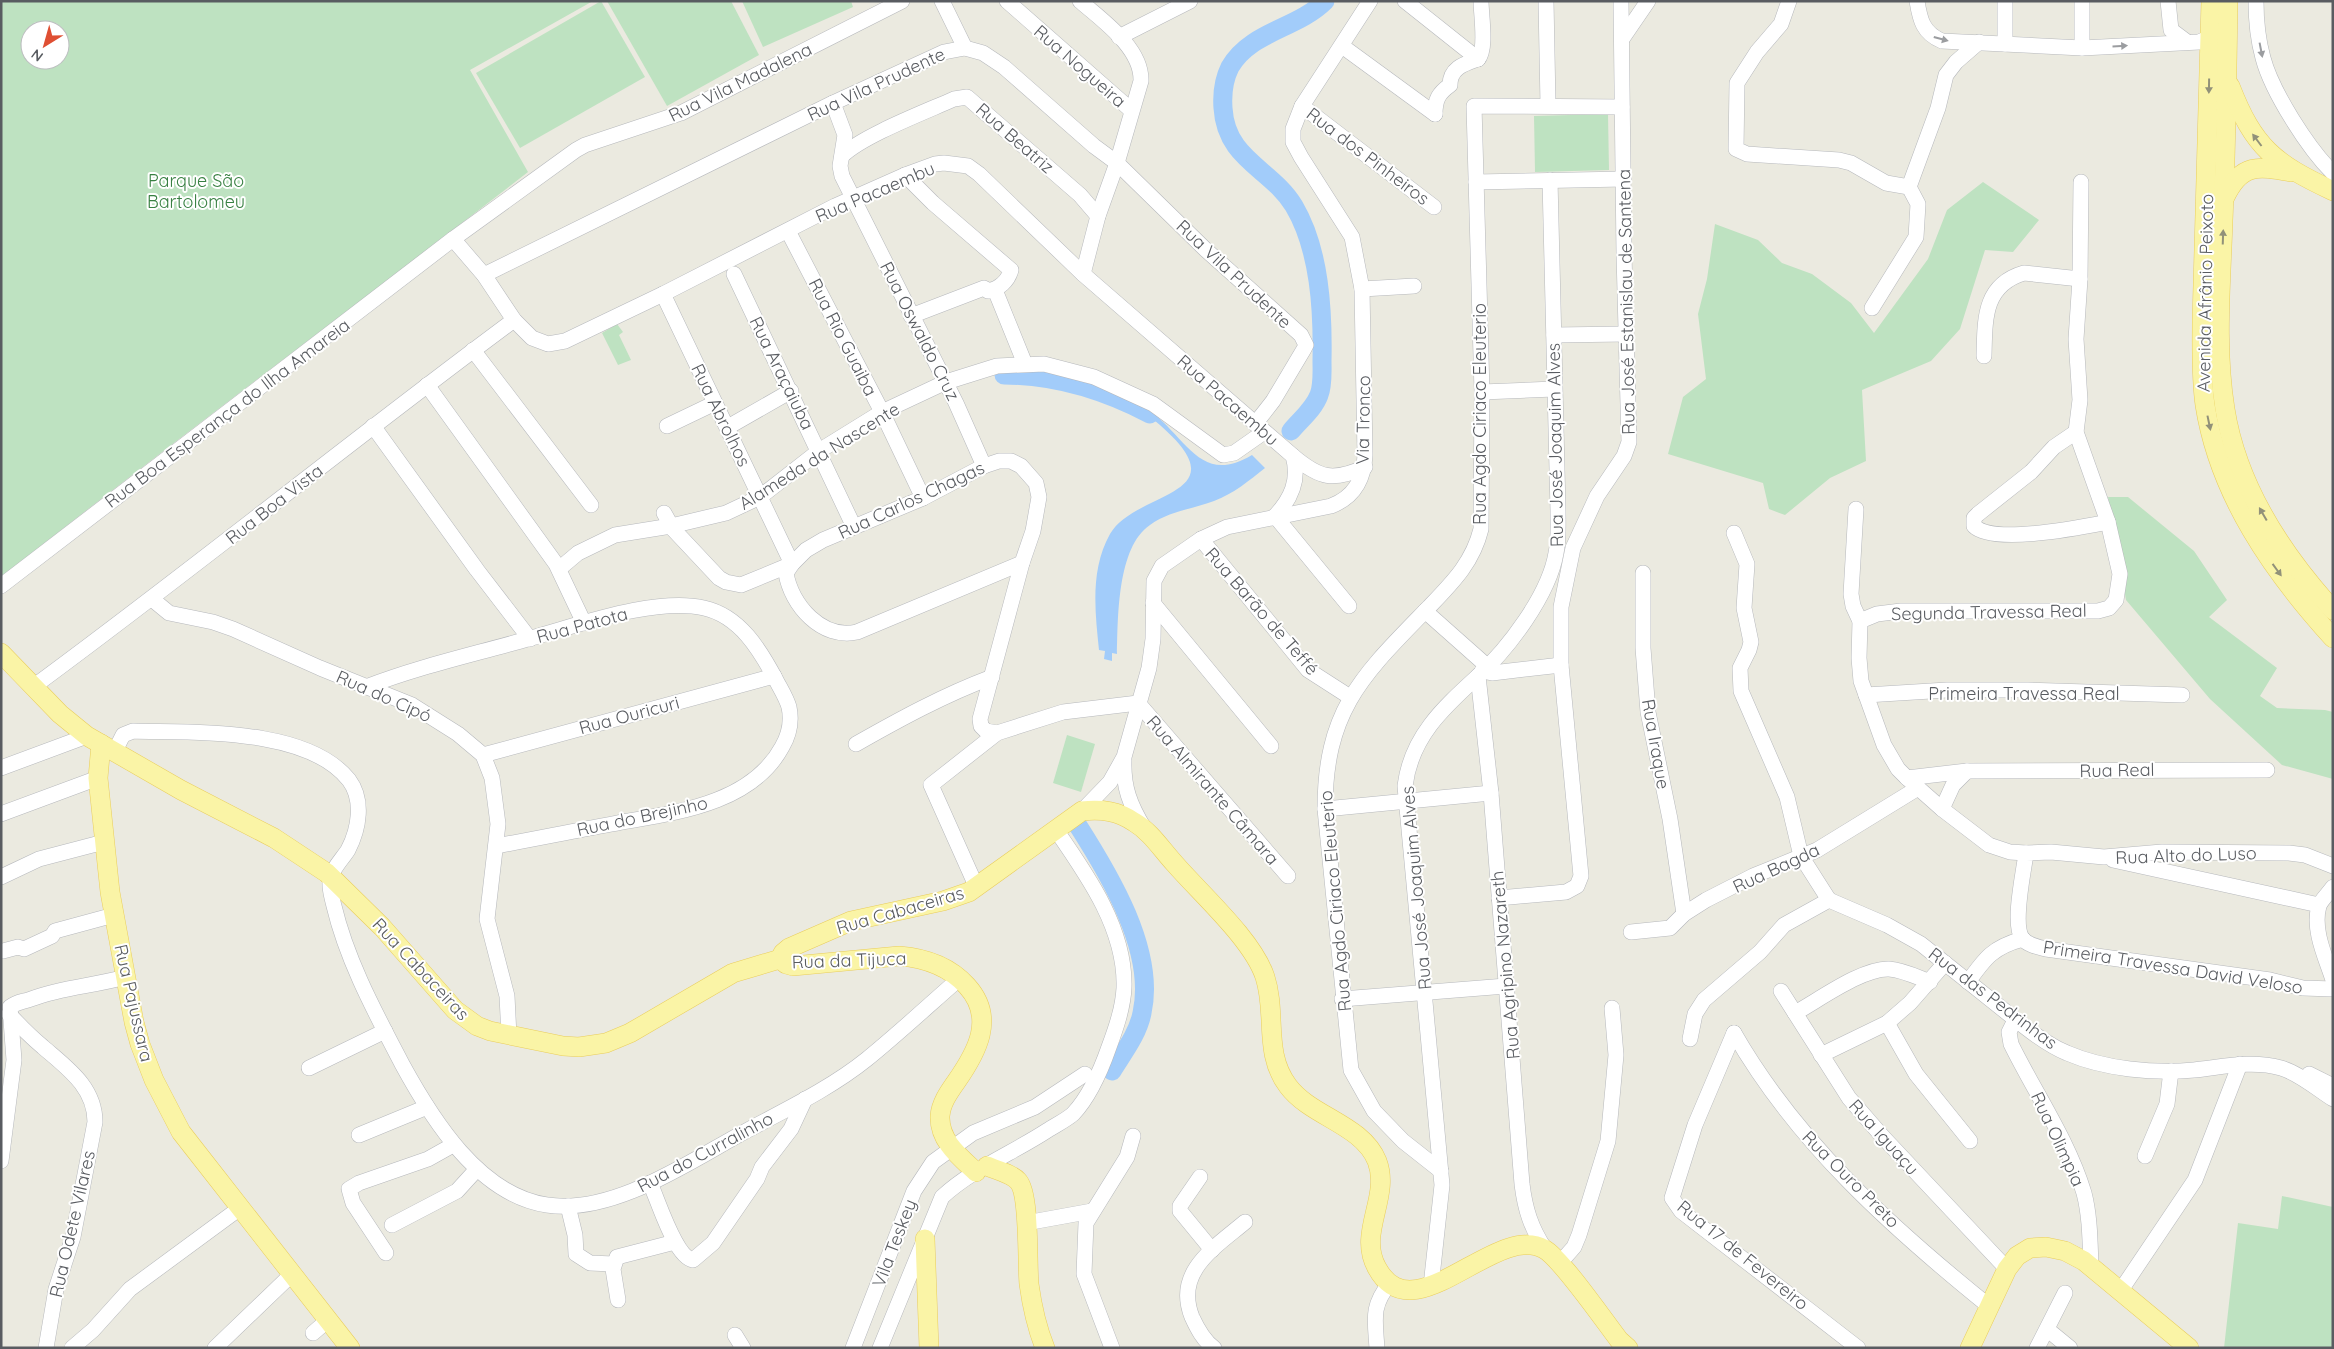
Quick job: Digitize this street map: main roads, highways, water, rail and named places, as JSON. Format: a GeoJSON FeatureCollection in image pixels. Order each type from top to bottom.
{"type":"FeatureCollection","features":[{"type":"Feature","properties":{"kind":"main road","name":"Avenida Afrânio Peixoto"},"geometry":{"type":"LineString","coordinates":[[2211,1],[2226,77],[2219,352],[2225,410],[2233,444],[2243,474],[2273,530],[2311,585],[2333,610]]}},
{"type":"Feature","properties":{"kind":"main road","name":"Avenida Afrânio Peixoto"},"geometry":{"type":"LineString","coordinates":[[2228,1],[2219,35],[2202,321],[2202,373],[2208,423],[2225,476],[2254,536],[2275,568],[2333,638]]}},
{"type":"Feature","properties":{"kind":"main road"},"geometry":{"type":"LineString","coordinates":[[2226,77],[2247,125],[2267,152],[2294,172],[2333,191]]}},
{"type":"Feature","properties":{"kind":"main road"},"geometry":{"type":"LineString","coordinates":[[2224,200],[2237,176],[2246,171],[2271,168],[2294,172]]}},
{"type":"Feature","properties":{"kind":"main road","name":"Rua Cabaceiras"},"geometry":{"type":"LineString","coordinates":[[1,652],[60,714],[101,744],[181,790],[268,835],[331,876],[382,927],[455,1010],[477,1026],[509,1036],[563,1046],[579,1047],[606,1043],[630,1033],[726,976],[780,960],[783,953],[789,948],[851,921],[943,901],[977,888],[1082,811],[1096,809],[1111,811],[1145,829],[1239,935],[1260,963],[1268,988],[1272,1049],[1280,1074],[1288,1086],[1305,1102],[1363,1141],[1373,1153],[1380,1177],[1369,1244],[1372,1259],[1378,1270],[1390,1283],[1404,1289],[1431,1286],[1502,1250],[1531,1245],[1545,1249],[1619,1340],[1628,1348]]}},
{"type":"Feature","properties":{"kind":"main road","name":"Rua Pajussara"},"geometry":{"type":"LineString","coordinates":[[101,744],[98,778],[114,915],[125,978],[140,1044],[162,1098],[181,1132],[237,1210],[350,1348]]}},
{"type":"Feature","properties":{"kind":"main road","name":"Rua da Tijuca"},"geometry":{"type":"LineString","coordinates":[[780,960],[793,966],[899,956],[912,957],[939,965],[960,978],[978,1002],[982,1016],[982,1029],[976,1051],[942,1105],[941,1126],[951,1149],[982,1169],[1018,1180],[1024,1195],[1029,1284],[1045,1348]]}},
{"type":"Feature","properties":{"kind":"main road"},"geometry":{"type":"LineString","coordinates":[[925,1239],[929,1348]]}},
{"type":"Feature","properties":{"kind":"main road"},"geometry":{"type":"LineString","coordinates":[[1970,1348],[2007,1269],[2023,1251],[2038,1247],[2065,1251],[2091,1266],[2189,1348]]}},
{"type":"Feature","properties":{"kind":"water"},"geometry":{"type":"Polygon","coordinates":[[[1152,412],[1197,456],[1208,462],[1220,465],[1235,463],[1252,455],[1265,468],[1228,495],[1165,516],[1150,525],[1139,535],[1131,549],[1125,566],[1119,603],[1117,654],[1112,653],[1112,661],[1104,659],[1105,651],[1099,650],[1095,606],[1099,562],[1104,548],[1110,534],[1124,519],[1178,488],[1189,477],[1190,463],[1178,443],[1149,416],[1152,412]]]}},
{"type":"Feature","properties":{"kind":"waterway"},"geometry":{"type":"LineString","coordinates":[[1291,431],[1314,405],[1321,387],[1322,322],[1315,261],[1303,223],[1294,206],[1274,182],[1251,162],[1232,140],[1226,126],[1223,92],[1230,67],[1250,45],[1301,18],[1325,1]]}},
{"type":"Feature","properties":{"kind":"waterway"},"geometry":{"type":"LineString","coordinates":[[1004,375],[1043,378],[1080,386],[1098,391],[1150,414]]}},
{"type":"Feature","properties":{"kind":"waterway"},"geometry":{"type":"LineString","coordinates":[[1077,824],[1103,866],[1127,914],[1142,964],[1145,989],[1140,1021],[1130,1043],[1112,1071]]}},
{"type":"Feature","properties":{"kind":"park label","name":"Parque São Bartolomeu"},"geometry":{"type":"Point","coordinates":[196,190]}}]}
